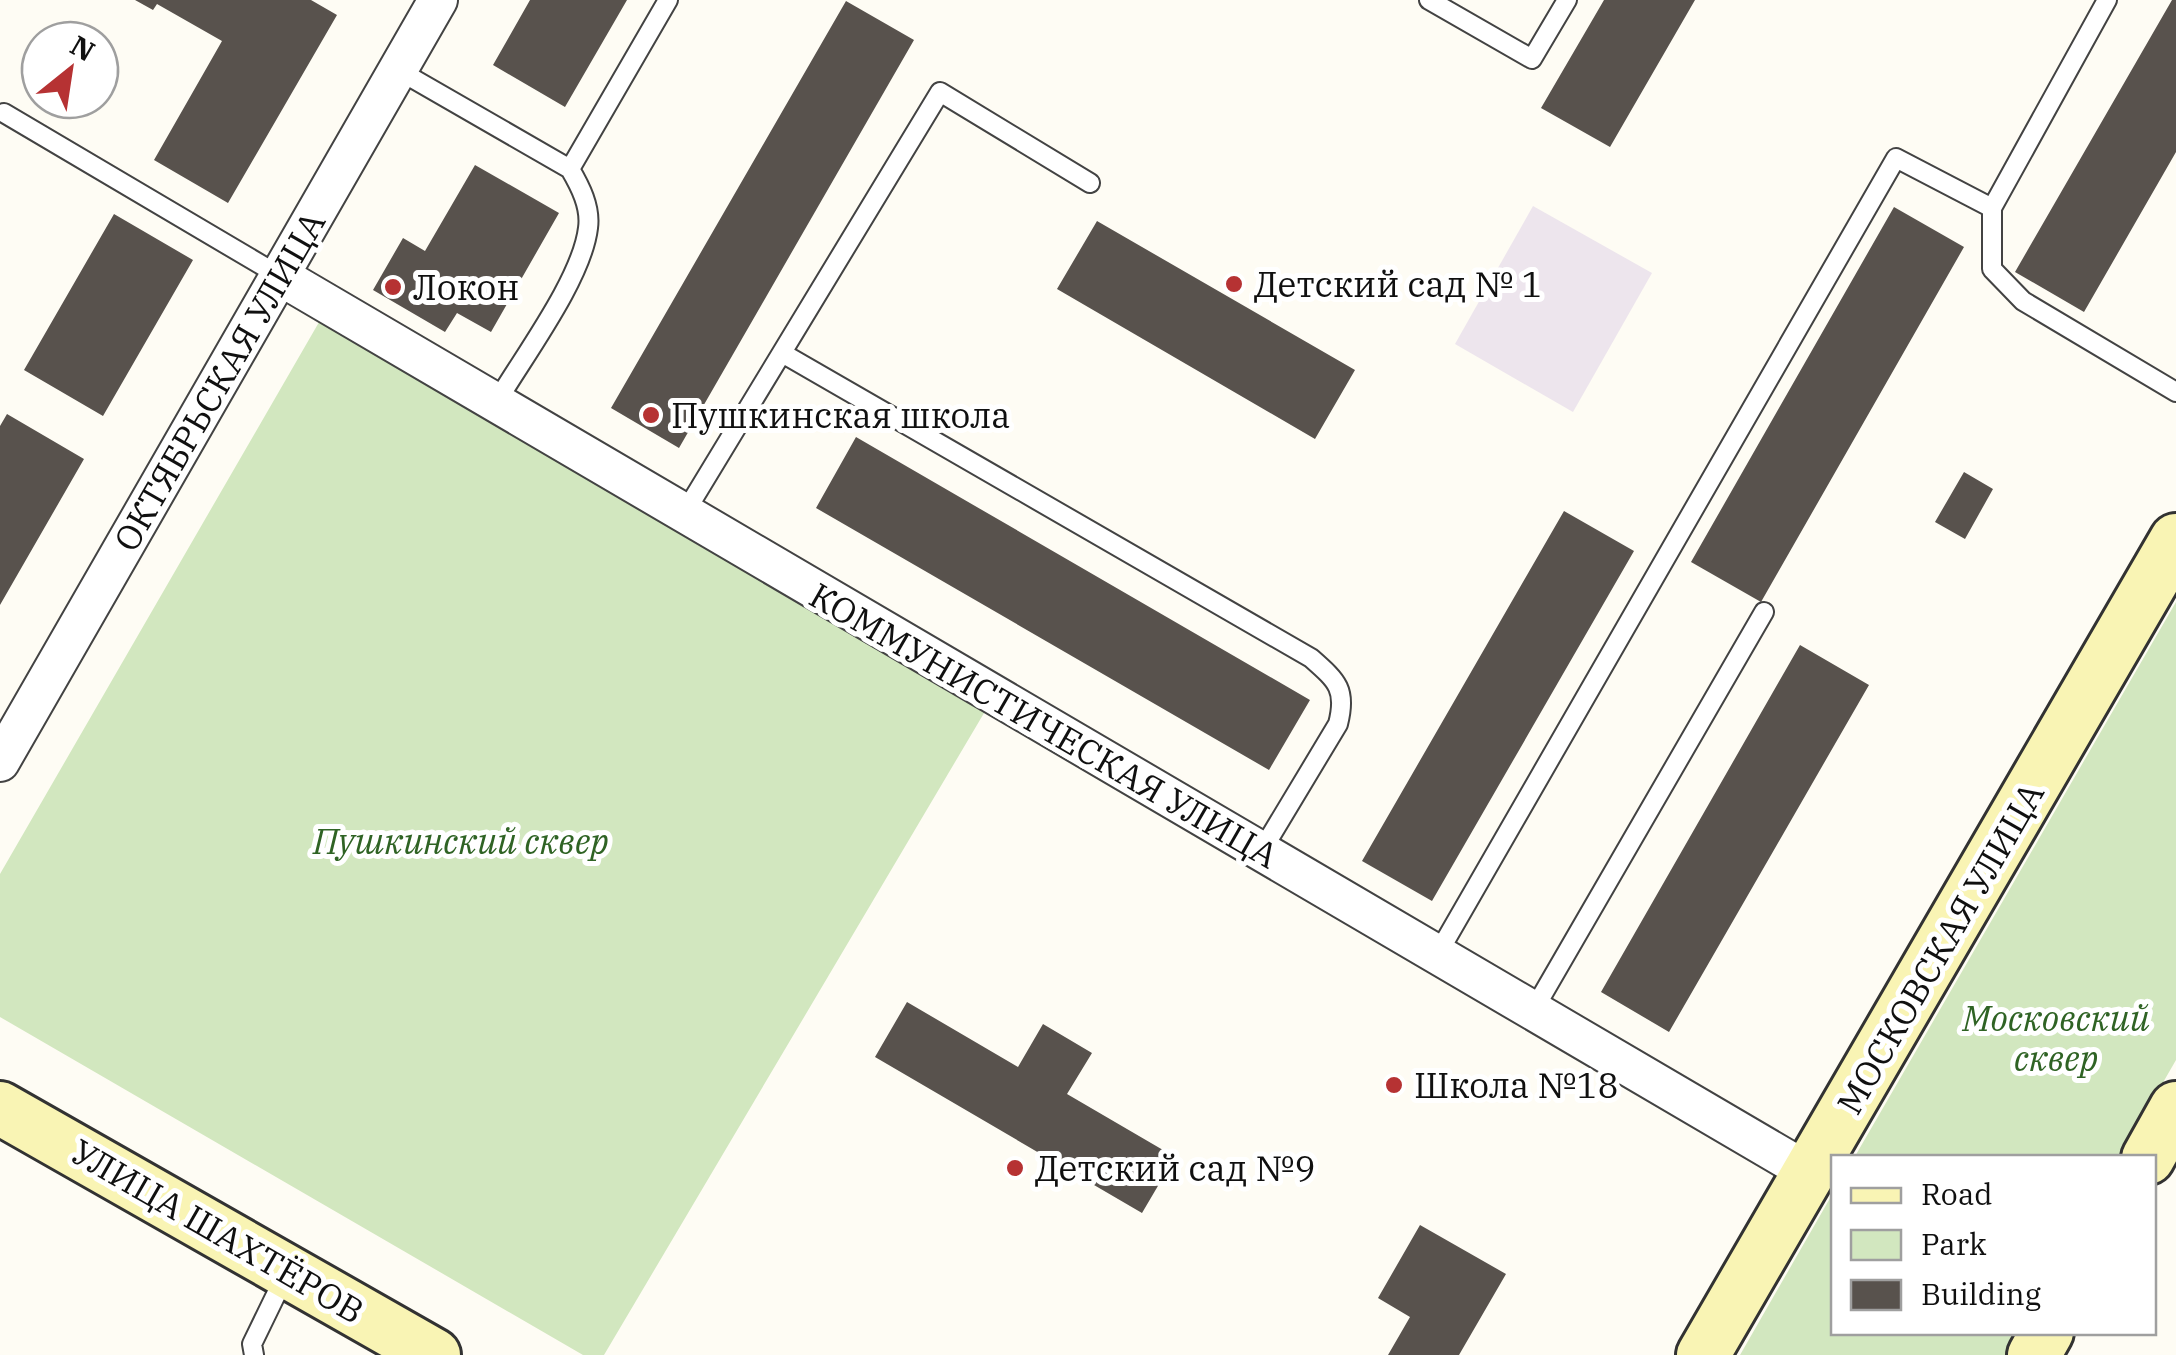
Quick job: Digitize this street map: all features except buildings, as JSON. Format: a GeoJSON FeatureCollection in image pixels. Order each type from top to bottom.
{"type":"FeatureCollection","features":[{"type":"Feature","properties":{"kind":"main road","name":"МОСКОВСКАЯ УЛИЦА"},"geometry":{"type":"LineString","coordinates":[[1703,1355],[2176,540]]}},
{"type":"Feature","properties":{"kind":"main road","name":"УЛИЦА ШАХТЁРОВ"},"geometry":{"type":"LineString","coordinates":[[0,1108],[434,1355]]}},
{"type":"Feature","properties":{"kind":"main road"},"geometry":{"type":"LineString","coordinates":[[2150,1155],[2176,1108]]}},
{"type":"Feature","properties":{"kind":"street","name":"ОКТЯБРЬСКАЯ УЛИЦА"},"geometry":{"type":"LineString","coordinates":[[0,762],[438,0]]}},
{"type":"Feature","properties":{"kind":"street","name":"КОММУНИСТИЧЕСКАЯ УЛИЦА"},"geometry":{"type":"LineString","coordinates":[[280,276],[1810,1173]]}},
{"type":"Feature","properties":{"kind":"lane"},"geometry":{"type":"LineString","coordinates":[[570,168],[668,0]]}},
{"type":"Feature","properties":{"kind":"lane"},"geometry":{"type":"LineString","coordinates":[[1430,0],[1532,60],[1567,0]]}},
{"type":"Feature","properties":{"kind":"lane"},"geometry":{"type":"LineString","coordinates":[[2106,0],[1992,208],[1992,269],[2024,301],[2176,392]]}},
{"type":"Feature","properties":{"kind":"lane"},"geometry":{"type":"LineString","coordinates":[[398,70],[570,168],[584,193],[588,227],[572,276],[496,403]]}},
{"type":"Feature","properties":{"kind":"lane"},"geometry":{"type":"LineString","coordinates":[[684,514],[940,92],[1090,183]]}},
{"type":"Feature","properties":{"kind":"lane"},"geometry":{"type":"LineString","coordinates":[[4,113],[280,276]]}},
{"type":"Feature","properties":{"kind":"lane"},"geometry":{"type":"LineString","coordinates":[[1437,955],[1896,158],[1992,208]]}},
{"type":"Feature","properties":{"kind":"lane"},"geometry":{"type":"LineString","coordinates":[[782,352],[1311,658],[1329,674],[1340,686],[1338,724],[1262,852]]}},
{"type":"Feature","properties":{"kind":"lane"},"geometry":{"type":"LineString","coordinates":[[1533,1012],[1764,612]]}},
{"type":"Feature","properties":{"kind":"lane"},"geometry":{"type":"LineString","coordinates":[[254,1355],[252,1344],[288,1270]]}},
{"type":"Feature","properties":{"kind":"shaded area"},"geometry":{"type":"Polygon","coordinates":[[[1533,206],[1652,273],[1573,412],[1455,344],[1533,206]]]}},
{"type":"Feature","properties":{"kind":"green space","name":"Пушкинский сквер"},"geometry":{"type":"Polygon","coordinates":[[[322,317],[990,703],[604,1355],[583,1355],[0,1017],[0,874],[322,317]]]}},
{"type":"Feature","properties":{"kind":"green space","name":"Московский сквер"},"geometry":{"type":"Polygon","coordinates":[[[2176,602],[2176,1060],[2121,1155],[1856,1155],[2176,602]]]}},
{"type":"Feature","properties":{"kind":"green space"},"geometry":{"type":"Polygon","coordinates":[[[1831,1196],[1831,1335],[2019,1335],[2007,1355],[1740,1355],[1831,1196]]]}},
{"type":"Feature","properties":{"kind":"place","name":"Детский сад № 1"},"geometry":{"type":"Point","coordinates":[1234,284]}},
{"type":"Feature","properties":{"kind":"place","name":"Локон"},"geometry":{"type":"Point","coordinates":[393,287]}},
{"type":"Feature","properties":{"kind":"place","name":"Пушкинская школа"},"geometry":{"type":"Point","coordinates":[651,415]}},
{"type":"Feature","properties":{"kind":"place","name":"Школа №18"},"geometry":{"type":"Point","coordinates":[1394,1085]}},
{"type":"Feature","properties":{"kind":"place","name":"Детский сад №9"},"geometry":{"type":"Point","coordinates":[1015,1168]}}]}
